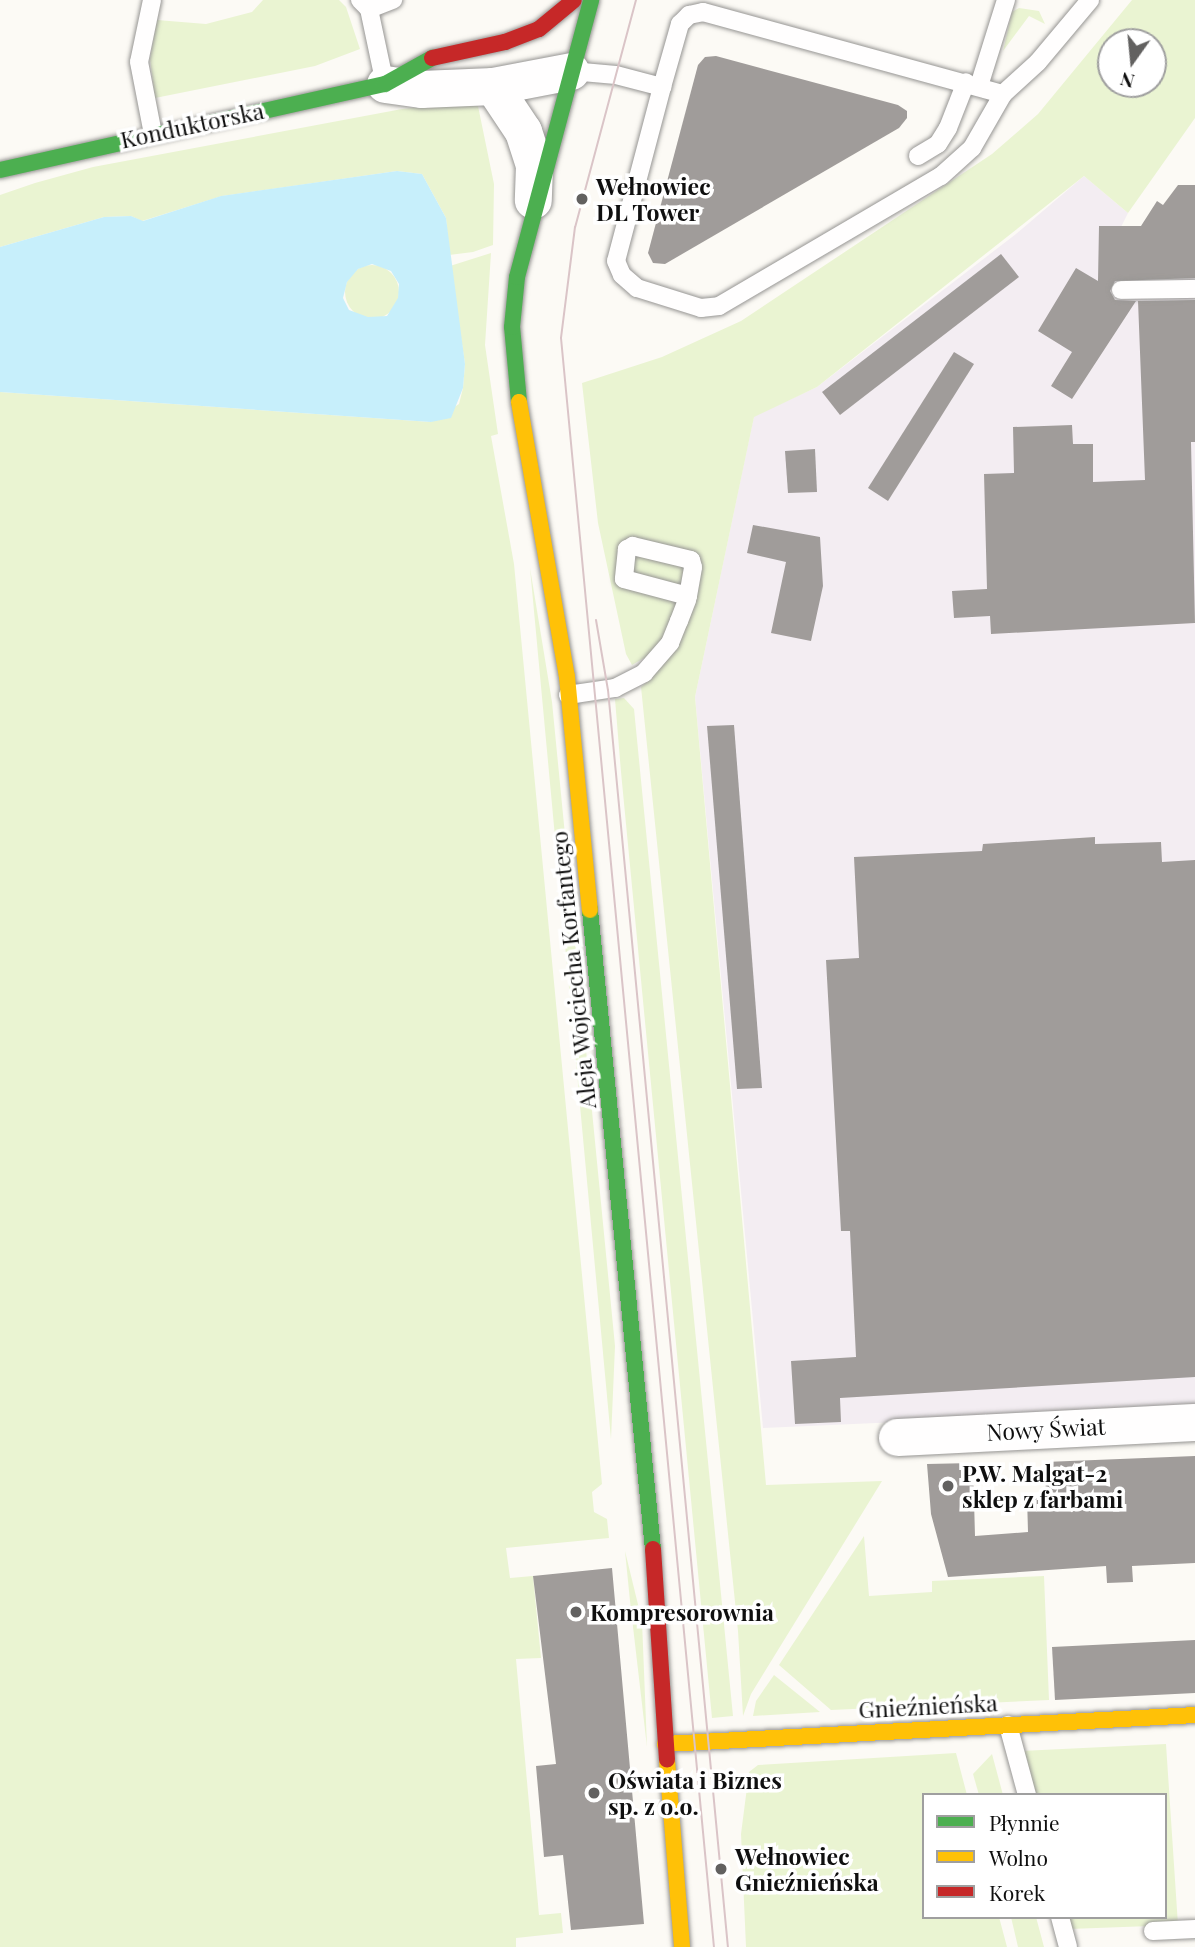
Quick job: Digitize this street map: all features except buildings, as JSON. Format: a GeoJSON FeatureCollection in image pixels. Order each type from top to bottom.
{"type":"FeatureCollection","features":[{"type":"Feature","properties":{"kind":"main road","name":"Konduktorska"},"geometry":{"type":"LineString","coordinates":[[0,170],[385,84],[432,58],[505,42],[540,29],[574,0]]}},
{"type":"Feature","properties":{"kind":"main road","name":"Aleja Wojciecha Korfantego"},"geometry":{"type":"LineString","coordinates":[[591,0],[532,211],[517,277],[512,327],[516,386],[547,546],[568,695],[659,1614],[665,1744],[682,1947]]}},
{"type":"Feature","properties":{"kind":"main road","name":"Gnieźnieńska"},"geometry":{"type":"LineString","coordinates":[[665,1744],[1195,1716]]}},
{"type":"Feature","properties":{"kind":"street"},"geometry":{"type":"LineString","coordinates":[[505,42],[571,71]]}},
{"type":"Feature","properties":{"kind":"street","name":"Konduktorska"},"geometry":{"type":"LineString","coordinates":[[385,84],[422,89],[493,86],[571,71]]}},
{"type":"Feature","properties":{"kind":"street"},"geometry":{"type":"LineString","coordinates":[[493,86],[523,131],[534,165],[532,211]]}},
{"type":"Feature","properties":{"kind":"street","name":"Nowy Świat"},"geometry":{"type":"LineString","coordinates":[[897,1437],[1195,1422]]}},
{"type":"Feature","properties":{"kind":"lane"},"geometry":{"type":"LineString","coordinates":[[152,0],[139,62],[153,134]]}},
{"type":"Feature","properties":{"kind":"lane"},"geometry":{"type":"LineString","coordinates":[[385,84],[364,5],[393,0]]}},
{"type":"Feature","properties":{"kind":"lane"},"geometry":{"type":"LineString","coordinates":[[918,156],[937,144],[973,84],[1006,0]]}},
{"type":"Feature","properties":{"kind":"lane"},"geometry":{"type":"LineString","coordinates":[[1003,94],[703,12],[689,15],[680,24],[616,261],[622,275],[637,288],[701,308],[719,306],[941,176],[972,148],[1003,94],[1090,0]]}},
{"type":"Feature","properties":{"kind":"lane"},"geometry":{"type":"LineString","coordinates":[[571,71],[616,75],[662,88]]}},
{"type":"Feature","properties":{"kind":"lane"},"geometry":{"type":"LineString","coordinates":[[1121,290],[1195,289]]}},
{"type":"Feature","properties":{"kind":"lane"},"geometry":{"type":"LineString","coordinates":[[568,695],[615,688],[644,673],[670,643],[688,596]]}},
{"type":"Feature","properties":{"kind":"lane"},"geometry":{"type":"LineString","coordinates":[[1008,1725],[1026,1793]]}},
{"type":"Feature","properties":{"kind":"lane"},"geometry":{"type":"LineString","coordinates":[[1061,1919],[1068,1947]]}},
{"type":"Feature","properties":{"kind":"lane"},"geometry":{"type":"LineString","coordinates":[[1153,1931],[1195,1929]]}},
{"type":"Feature","properties":{"kind":"shaded area"},"geometry":{"type":"Polygon","coordinates":[[[1084,176],[1128,213],[1121,227],[1195,224],[1195,1409],[763,1428],[695,697],[754,416],[817,387],[1016,234],[1084,176]]]}},
{"type":"Feature","properties":{"kind":"green space"},"geometry":{"type":"Polygon","coordinates":[[[263,0],[339,0],[346,7],[360,49],[315,66],[155,98],[150,59],[157,20],[206,24],[252,12],[263,0]]]}},
{"type":"Feature","properties":{"kind":"green space"},"geometry":{"type":"Polygon","coordinates":[[[1132,0],[1195,0],[1195,118],[1128,213],[1084,176],[817,387],[754,417],[695,697],[766,1485],[882,1481],[751,1694],[743,1716],[738,1631],[641,687],[653,677],[644,658],[632,665],[626,654],[598,523],[582,383],[662,357],[741,321],[992,154],[1038,114],[1097,42],[1097,98],[1167,98],[1167,28],[1109,28],[1132,0]]]}},
{"type":"Feature","properties":{"kind":"green space"},"geometry":{"type":"Polygon","coordinates":[[[1019,8],[1039,11],[1045,24],[1029,16],[1003,51],[1012,12],[1019,8]]]}},
{"type":"Feature","properties":{"kind":"green space"},"geometry":{"type":"Polygon","coordinates":[[[459,103],[478,106],[494,184],[493,245],[473,252],[449,255],[446,218],[422,174],[397,171],[222,196],[142,221],[131,216],[104,217],[0,247],[0,195],[35,183],[93,167],[402,109],[459,103]]]}},
{"type":"Feature","properties":{"kind":"green space"},"geometry":{"type":"Polygon","coordinates":[[[491,253],[485,345],[498,434],[491,436],[514,564],[602,1484],[592,1492],[594,1512],[607,1519],[609,1538],[506,1548],[510,1578],[533,1576],[541,1658],[516,1659],[539,1915],[561,1913],[563,1933],[516,1938],[516,1947],[0,1947],[0,392],[431,422],[459,404],[463,388],[465,364],[450,266],[491,253]]]}},
{"type":"Feature","properties":{"kind":"green space"},"geometry":{"type":"Polygon","coordinates":[[[372,265],[391,273],[399,292],[391,311],[372,319],[353,311],[345,292],[353,273],[372,265]]]}},
{"type":"Feature","properties":{"kind":"green space"},"geometry":{"type":"Polygon","coordinates":[[[530,568],[552,702],[615,1346],[611,1439],[530,568]]]}},
{"type":"Feature","properties":{"kind":"green space"},"geometry":{"type":"Polygon","coordinates":[[[624,698],[634,709],[733,1716],[712,1718],[621,772],[615,699],[624,698]]]}},
{"type":"Feature","properties":{"kind":"green space"},"geometry":{"type":"Polygon","coordinates":[[[864,1536],[869,1596],[932,1592],[932,1581],[1044,1576],[1049,1700],[831,1710],[779,1665],[864,1536]]]}},
{"type":"Feature","properties":{"kind":"green space"},"geometry":{"type":"Polygon","coordinates":[[[625,1551],[642,1621],[647,1747],[630,1601],[625,1551]]]}},
{"type":"Feature","properties":{"kind":"green space"},"geometry":{"type":"Polygon","coordinates":[[[774,1675],[820,1712],[753,1716],[756,1701],[774,1675]]]}},
{"type":"Feature","properties":{"kind":"green space"},"geometry":{"type":"Polygon","coordinates":[[[1166,1744],[1178,1925],[1069,1929],[1066,1919],[1167,1919],[1167,1793],[1032,1793],[1021,1751],[1166,1744]]]}},
{"type":"Feature","properties":{"kind":"green space"},"geometry":{"type":"Polygon","coordinates":[[[956,1753],[966,1793],[922,1793],[922,1919],[1000,1919],[1007,1947],[746,1947],[741,1834],[749,1772],[758,1765],[956,1753]]]}},
{"type":"Feature","properties":{"kind":"green space"},"geometry":{"type":"Polygon","coordinates":[[[992,1754],[1002,1793],[978,1793],[973,1774],[992,1754]]]}},
{"type":"Feature","properties":{"kind":"green space"},"geometry":{"type":"Polygon","coordinates":[[[1011,1919],[1037,1919],[1044,1947],[1018,1947],[1011,1919]]]}},
{"type":"Feature","properties":{"kind":"water"},"geometry":{"type":"Polygon","coordinates":[[[397,171],[422,174],[446,218],[465,364],[463,388],[451,418],[431,422],[0,392],[0,247],[104,217],[131,216],[143,221],[221,196],[397,171]],[[372,264],[358,269],[347,282],[343,298],[349,310],[368,317],[387,316],[398,298],[399,284],[391,271],[372,264]]]}},
{"type":"Feature","properties":{"kind":"tram line"},"geometry":{"type":"LineString","coordinates":[[636,0],[575,227],[561,338],[714,1947]]}},
{"type":"Feature","properties":{"kind":"tram line"},"geometry":{"type":"LineString","coordinates":[[596,620],[608,690],[728,1947]]}},
{"type":"Feature","properties":{"kind":"traffic: fast"},"geometry":{"type":"LineString","coordinates":[[519,402],[512,327],[517,277],[591,0]]}},
{"type":"Feature","properties":{"kind":"traffic: fast"},"geometry":{"type":"LineString","coordinates":[[0,170],[385,84],[432,58]]}},
{"type":"Feature","properties":{"kind":"traffic: fast"},"geometry":{"type":"LineString","coordinates":[[590,910],[653,1549]]}},
{"type":"Feature","properties":{"kind":"traffic: slow"},"geometry":{"type":"LineString","coordinates":[[519,402],[567,677],[590,910]]}},
{"type":"Feature","properties":{"kind":"traffic: slow"},"geometry":{"type":"LineString","coordinates":[[665,1744],[1195,1715]]}},
{"type":"Feature","properties":{"kind":"traffic: slow"},"geometry":{"type":"LineString","coordinates":[[667,1760],[682,1947]]}},
{"type":"Feature","properties":{"kind":"traffic: jam"},"geometry":{"type":"LineString","coordinates":[[432,58],[505,42],[539,29],[574,0]]}},
{"type":"Feature","properties":{"kind":"traffic: jam"},"geometry":{"type":"LineString","coordinates":[[653,1549],[667,1760]]}},
{"type":"Feature","properties":{"kind":"place","name":"Wełnowiec DL Tower"},"geometry":{"type":"Point","coordinates":[582,199]}},
{"type":"Feature","properties":{"kind":"place","name":"P.W. Malgat-2 sklep z farbami"},"geometry":{"type":"Point","coordinates":[948,1486]}},
{"type":"Feature","properties":{"kind":"place","name":"Kompresorownia"},"geometry":{"type":"Point","coordinates":[576,1612]}},
{"type":"Feature","properties":{"kind":"place","name":"Oświata i Biznes sp. z o.o."},"geometry":{"type":"Point","coordinates":[594,1793]}},
{"type":"Feature","properties":{"kind":"place","name":"Wełnowiec Gnieźnieńska"},"geometry":{"type":"Point","coordinates":[721,1869]}}]}
